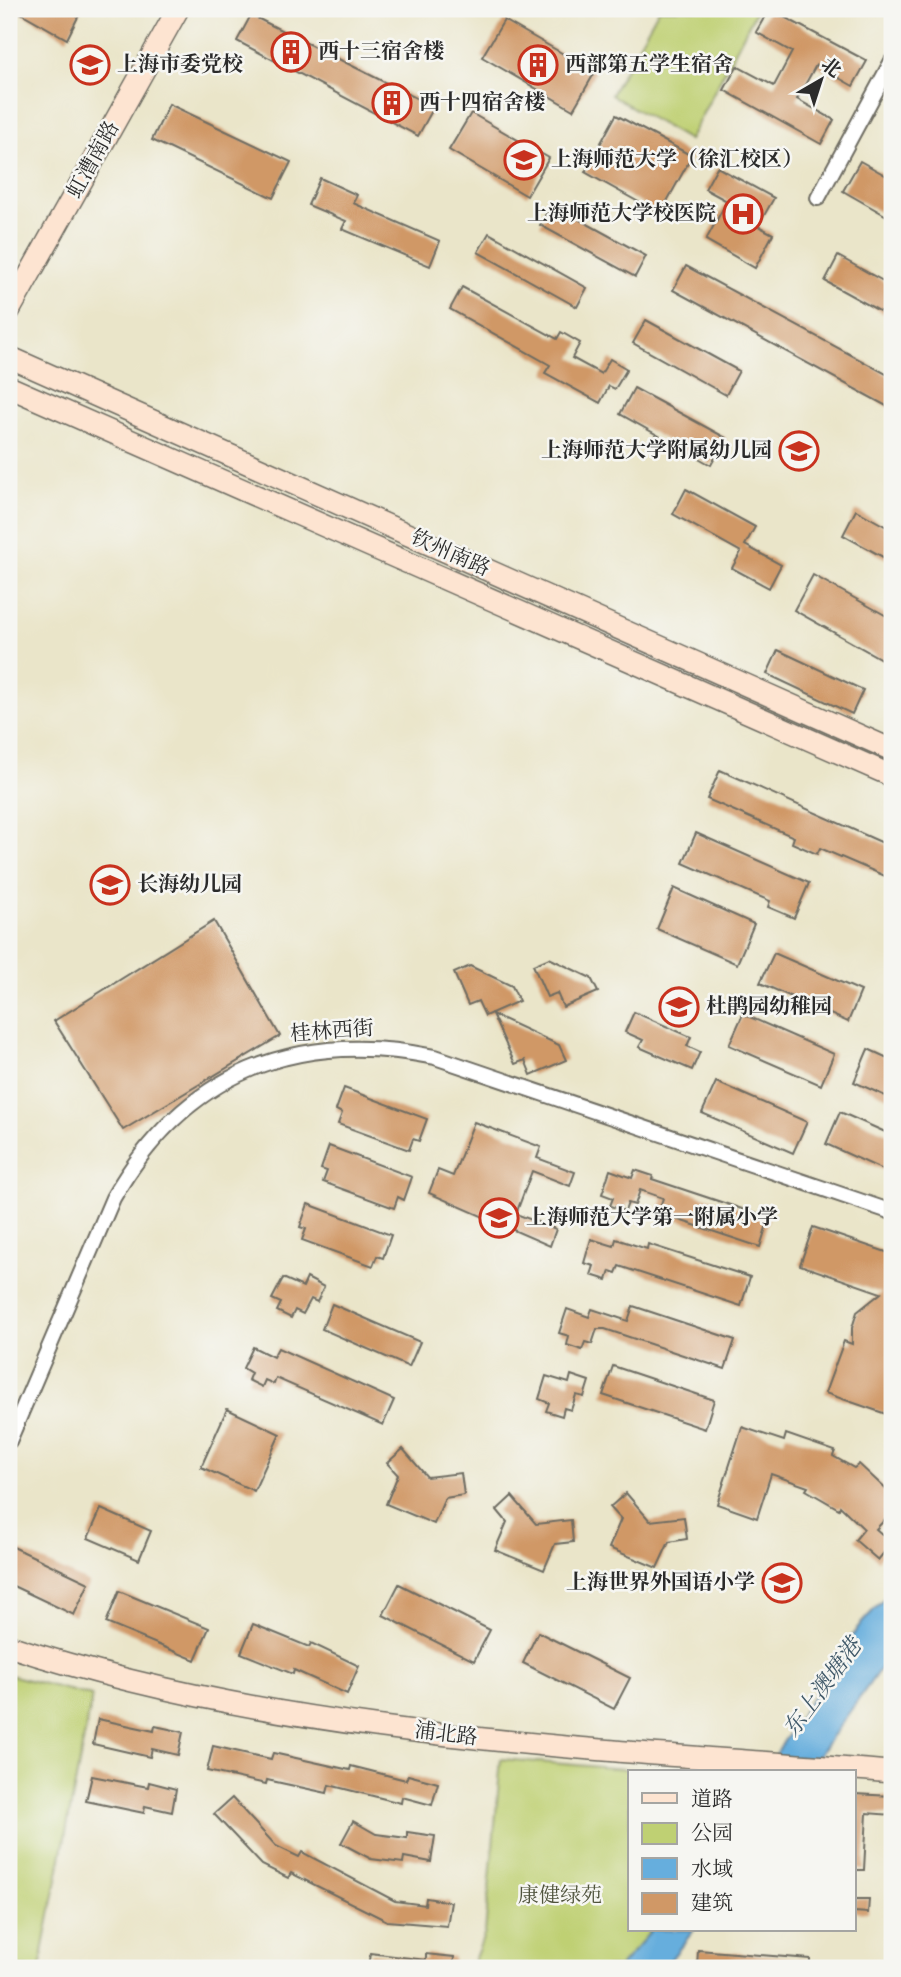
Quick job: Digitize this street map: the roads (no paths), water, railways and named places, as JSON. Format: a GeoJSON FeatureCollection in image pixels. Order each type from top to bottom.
{"type":"FeatureCollection","features":[{"type":"Feature","properties":{"kind":"street","name":"虹漕南路"},"geometry":{"type":"LineString","coordinates":[[9,311],[178,9]]}},
{"type":"Feature","properties":{"kind":"street"},"geometry":{"type":"LineString","coordinates":[[818,198],[892,61]]}},
{"type":"Feature","properties":{"kind":"street","name":"钦州南路"},"geometry":{"type":"LineString","coordinates":[[9,357],[892,750]]}},
{"type":"Feature","properties":{"kind":"street","name":"钦州南路"},"geometry":{"type":"LineString","coordinates":[[9,387],[892,776]]}},
{"type":"Feature","properties":{"kind":"street","name":"桂林西街"},"geometry":{"type":"LineString","coordinates":[[9,1441],[113,1198],[130,1168],[152,1139],[180,1111],[249,1068],[284,1056],[357,1047],[394,1049],[435,1057],[892,1212]]}},
{"type":"Feature","properties":{"kind":"street","name":"浦北路"},"geometry":{"type":"LineString","coordinates":[[9,1646],[144,1682],[356,1723],[493,1740],[759,1764],[892,1772]]}},
{"type":"Feature","properties":{"kind":"water","name":"东上澳塘港"},"geometry":{"type":"Polygon","coordinates":[[[892,1590],[892,1652],[808,1770],[765,1770],[858,1627],[892,1590]]]}},
{"type":"Feature","properties":{"kind":"water"},"geometry":{"type":"Polygon","coordinates":[[[650,1932],[692,1932],[664,1968],[619,1968],[650,1932]]]}},
{"type":"Feature","properties":{"kind":"place","name":"西十三宿舍楼"},"geometry":{"type":"Point","coordinates":[291,52]}},
{"type":"Feature","properties":{"kind":"place","name":"上海市委党校"},"geometry":{"type":"Point","coordinates":[90,65]}},
{"type":"Feature","properties":{"kind":"place","name":"西部第五学生宿舍"},"geometry":{"type":"Point","coordinates":[538,65]}},
{"type":"Feature","properties":{"kind":"place","name":"西十四宿舍楼"},"geometry":{"type":"Point","coordinates":[392,103]}},
{"type":"Feature","properties":{"kind":"place","name":"上海师范大学（徐汇校区）"},"geometry":{"type":"Point","coordinates":[524,160]}},
{"type":"Feature","properties":{"kind":"place","name":"上海师范大学校医院"},"geometry":{"type":"Point","coordinates":[743,214]}},
{"type":"Feature","properties":{"kind":"place","name":"上海师范大学附属幼儿园"},"geometry":{"type":"Point","coordinates":[799,451]}},
{"type":"Feature","properties":{"kind":"place","name":"长海幼儿园"},"geometry":{"type":"Point","coordinates":[110,885]}},
{"type":"Feature","properties":{"kind":"place","name":"杜鹃园幼稚园"},"geometry":{"type":"Point","coordinates":[679,1007]}},
{"type":"Feature","properties":{"kind":"place","name":"上海师范大学第一附属小学"},"geometry":{"type":"Point","coordinates":[499,1218]}},
{"type":"Feature","properties":{"kind":"place","name":"上海世界外国语小学"},"geometry":{"type":"Point","coordinates":[782,1583]}},
{"type":"Feature","properties":{"kind":"park label","name":"康健绿苑"},"geometry":{"type":"Point","coordinates":[560,1896]}}]}
